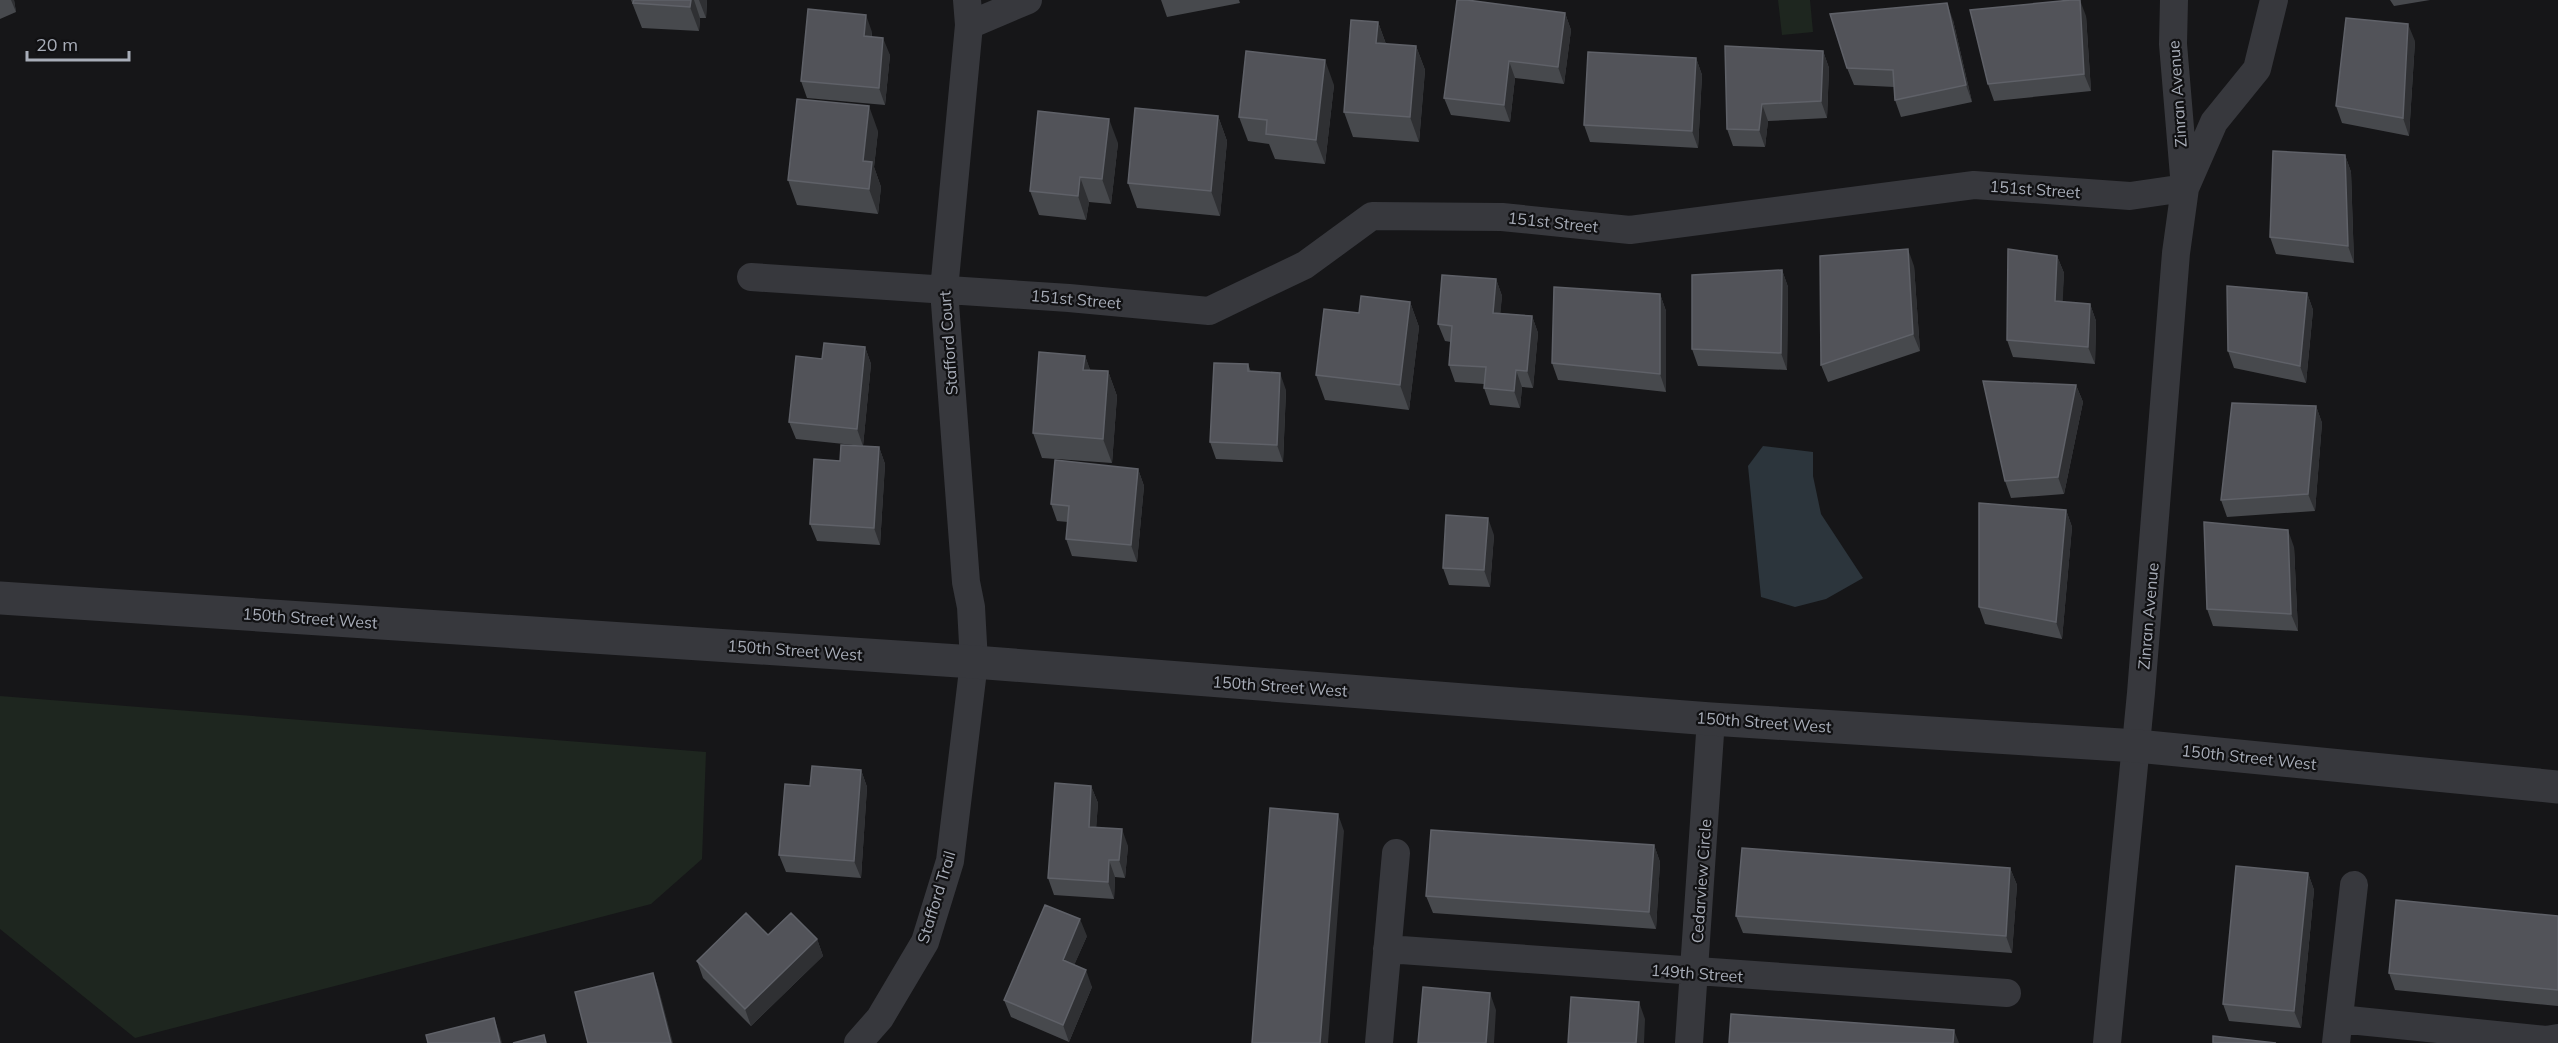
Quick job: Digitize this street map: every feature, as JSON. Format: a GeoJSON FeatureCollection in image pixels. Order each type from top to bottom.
{"type":"FeatureCollection","features":[{"type":"Feature","properties":{"kind":"street","name":"Stafford Court"},"geometry":{"type":"LineString","coordinates":[[974,662],[944,290],[968,12],[1028,0]]}},
{"type":"Feature","properties":{"kind":"street","name":"Zinran Avenue"},"geometry":{"type":"LineString","coordinates":[[2107,1043],[2137,746],[2176,253],[2185,188],[2172,44],[2174,0]]}},
{"type":"Feature","properties":{"kind":"street","name":"Zinran Avenue"},"geometry":{"type":"LineString","coordinates":[[2185,188],[2214,123],[2257,69],[2274,0]]}},
{"type":"Feature","properties":{"kind":"street","name":"151st Street"},"geometry":{"type":"LineString","coordinates":[[751,277],[1209,310],[1305,265],[1372,216],[1502,217],[1630,230],[1974,184],[2130,196],[2185,188]]}},
{"type":"Feature","properties":{"kind":"street","name":"150th Street West"},"geometry":{"type":"LineString","coordinates":[[0,598],[974,662],[1711,719],[2137,746],[2558,787]]}},
{"type":"Feature","properties":{"kind":"street","name":"Stafford Trail"},"geometry":{"type":"LineString","coordinates":[[858,1043],[880,1018],[925,942],[950,861],[974,662]]}},
{"type":"Feature","properties":{"kind":"street","name":"Cedarview Circle"},"geometry":{"type":"LineString","coordinates":[[1689,1043],[1711,719]]}},
{"type":"Feature","properties":{"kind":"street"},"geometry":{"type":"LineString","coordinates":[[1379,1043],[1396,853]]}},
{"type":"Feature","properties":{"kind":"street"},"geometry":{"type":"LineString","coordinates":[[2354,885],[2337,1031],[2546,1040],[2558,1038]]}},
{"type":"Feature","properties":{"kind":"street","name":"149th Street"},"geometry":{"type":"LineString","coordinates":[[1387,949],[1695,973],[2007,993]]}},
{"type":"Feature","properties":{"kind":"shaded area"},"geometry":{"type":"Polygon","coordinates":[[[1778,0],[1810,0],[1813,32],[1782,35],[1778,0]]]}},
{"type":"Feature","properties":{"kind":"shaded area"},"geometry":{"type":"Polygon","coordinates":[[[1763,446],[1813,452],[1813,476],[1821,514],[1863,578],[1826,599],[1795,607],[1761,597],[1748,466],[1763,446]]]}},
{"type":"Feature","properties":{"kind":"shaded area"},"geometry":{"type":"Polygon","coordinates":[[[0,696],[706,752],[702,859],[651,904],[135,1038],[0,929],[0,696]]]}},
{"type":"Feature","properties":{"kind":"building"},"geometry":{"type":"Polygon","coordinates":[[[634,0],[691,0],[690,7],[633,3],[634,0]]]}},
{"type":"Feature","properties":{"kind":"building"},"geometry":{"type":"Polygon","coordinates":[[[1457,0],[1565,13],[1558,67],[1509,61],[1504,105],[1444,98],[1457,0]]]}},
{"type":"Feature","properties":{"kind":"building"},"geometry":{"type":"Polygon","coordinates":[[[2080,0],[2084,74],[1988,84],[1970,10],[2080,0]]]}},
{"type":"Feature","properties":{"kind":"building"},"geometry":{"type":"Polygon","coordinates":[[[1947,3],[1966,85],[1895,100],[1893,70],[1847,68],[1830,14],[1947,3]]]}},
{"type":"Feature","properties":{"kind":"building"},"geometry":{"type":"Polygon","coordinates":[[[808,9],[866,15],[864,36],[883,38],[879,88],[801,81],[808,9]]]}},
{"type":"Feature","properties":{"kind":"building"},"geometry":{"type":"Polygon","coordinates":[[[2346,18],[2408,24],[2403,118],[2336,106],[2346,18]]]}},
{"type":"Feature","properties":{"kind":"building"},"geometry":{"type":"Polygon","coordinates":[[[1351,20],[1378,22],[1376,43],[1416,46],[1410,117],[1344,112],[1351,20]]]}},
{"type":"Feature","properties":{"kind":"building"},"geometry":{"type":"Polygon","coordinates":[[[1725,46],[1823,51],[1821,101],[1762,104],[1759,130],[1727,129],[1725,46]]]}},
{"type":"Feature","properties":{"kind":"building"},"geometry":{"type":"Polygon","coordinates":[[[1246,51],[1325,60],[1316,140],[1266,134],[1267,120],[1239,117],[1246,51]]]}},
{"type":"Feature","properties":{"kind":"building"},"geometry":{"type":"Polygon","coordinates":[[[1588,52],[1696,58],[1692,131],[1584,125],[1588,52]]]}},
{"type":"Feature","properties":{"kind":"building"},"geometry":{"type":"Polygon","coordinates":[[[797,99],[869,106],[863,161],[872,162],[869,189],[788,180],[797,99]]]}},
{"type":"Feature","properties":{"kind":"building"},"geometry":{"type":"Polygon","coordinates":[[[1135,108],[1218,116],[1211,191],[1128,183],[1135,108]]]}},
{"type":"Feature","properties":{"kind":"building"},"geometry":{"type":"Polygon","coordinates":[[[1038,111],[1109,119],[1102,179],[1080,177],[1078,196],[1030,191],[1038,111]]]}},
{"type":"Feature","properties":{"kind":"building"},"geometry":{"type":"Polygon","coordinates":[[[2273,151],[2345,155],[2348,246],[2270,237],[2273,151]]]}},
{"type":"Feature","properties":{"kind":"building"},"geometry":{"type":"Polygon","coordinates":[[[1908,249],[1913,334],[1821,365],[1820,256],[1908,249]]]}},
{"type":"Feature","properties":{"kind":"building"},"geometry":{"type":"Polygon","coordinates":[[[2008,249],[2057,256],[2055,301],[2090,304],[2088,347],[2007,340],[2008,249]]]}},
{"type":"Feature","properties":{"kind":"building"},"geometry":{"type":"Polygon","coordinates":[[[1782,270],[1781,353],[1692,349],[1692,275],[1782,270]]]}},
{"type":"Feature","properties":{"kind":"building"},"geometry":{"type":"Polygon","coordinates":[[[1442,275],[1496,279],[1493,313],[1532,316],[1527,371],[1516,370],[1514,391],[1484,388],[1486,367],[1449,365],[1452,326],[1438,324],[1442,275]]]}},
{"type":"Feature","properties":{"kind":"building"},"geometry":{"type":"Polygon","coordinates":[[[2227,286],[2307,293],[2300,366],[2228,351],[2227,286]]]}},
{"type":"Feature","properties":{"kind":"building"},"geometry":{"type":"Polygon","coordinates":[[[1554,287],[1660,294],[1660,374],[1552,363],[1554,287]]]}},
{"type":"Feature","properties":{"kind":"building"},"geometry":{"type":"Polygon","coordinates":[[[1361,296],[1410,302],[1400,385],[1316,375],[1324,309],[1359,313],[1361,296]]]}},
{"type":"Feature","properties":{"kind":"building"},"geometry":{"type":"Polygon","coordinates":[[[824,343],[865,347],[857,429],[789,422],[796,356],[822,359],[824,343]]]}},
{"type":"Feature","properties":{"kind":"building"},"geometry":{"type":"Polygon","coordinates":[[[1039,352],[1085,356],[1083,370],[1108,371],[1103,439],[1033,433],[1039,352]]]}},
{"type":"Feature","properties":{"kind":"building"},"geometry":{"type":"Polygon","coordinates":[[[1214,363],[1248,364],[1248,371],[1280,373],[1277,445],[1210,442],[1214,363]]]}},
{"type":"Feature","properties":{"kind":"building"},"geometry":{"type":"Polygon","coordinates":[[[1983,381],[2076,385],[2058,477],[2005,481],[1983,381]]]}},
{"type":"Feature","properties":{"kind":"building"},"geometry":{"type":"Polygon","coordinates":[[[2232,403],[2316,406],[2308,494],[2221,500],[2232,403]]]}},
{"type":"Feature","properties":{"kind":"building"},"geometry":{"type":"Polygon","coordinates":[[[841,445],[879,447],[874,528],[810,524],[814,459],[840,461],[841,445]]]}},
{"type":"Feature","properties":{"kind":"building"},"geometry":{"type":"Polygon","coordinates":[[[1055,460],[1138,469],[1131,545],[1066,539],[1069,506],[1051,504],[1055,460]]]}},
{"type":"Feature","properties":{"kind":"building"},"geometry":{"type":"Polygon","coordinates":[[[1979,503],[2066,510],[2056,622],[1979,607],[1979,503]]]}},
{"type":"Feature","properties":{"kind":"building"},"geometry":{"type":"Polygon","coordinates":[[[1446,515],[1488,518],[1484,570],[1443,568],[1446,515]]]}},
{"type":"Feature","properties":{"kind":"building"},"geometry":{"type":"Polygon","coordinates":[[[2204,522],[2288,530],[2291,614],[2207,609],[2204,522]]]}},
{"type":"Feature","properties":{"kind":"building"},"geometry":{"type":"Polygon","coordinates":[[[812,766],[861,770],[854,861],[779,855],[785,784],[810,786],[812,766]]]}},
{"type":"Feature","properties":{"kind":"building"},"geometry":{"type":"Polygon","coordinates":[[[1055,783],[1091,786],[1089,827],[1122,829],[1119,860],[1109,860],[1108,882],[1048,878],[1055,783]]]}},
{"type":"Feature","properties":{"kind":"building"},"geometry":{"type":"Polygon","coordinates":[[[1270,808],[1338,814],[1320,1043],[1252,1043],[1270,808]]]}},
{"type":"Feature","properties":{"kind":"building"},"geometry":{"type":"Polygon","coordinates":[[[1431,830],[1654,845],[1649,912],[1426,896],[1431,830]]]}},
{"type":"Feature","properties":{"kind":"building"},"geometry":{"type":"Polygon","coordinates":[[[1742,848],[2010,868],[2006,936],[1736,916],[1742,848]]]}},
{"type":"Feature","properties":{"kind":"building"},"geometry":{"type":"Polygon","coordinates":[[[2236,866],[2308,873],[2294,1011],[2223,1004],[2236,866]]]}},
{"type":"Feature","properties":{"kind":"building"},"geometry":{"type":"Polygon","coordinates":[[[2396,900],[2558,916],[2558,990],[2389,973],[2396,900]]]}},
{"type":"Feature","properties":{"kind":"building"},"geometry":{"type":"Polygon","coordinates":[[[1045,905],[1080,919],[1063,960],[1086,970],[1063,1025],[1004,1000],[1045,905]]]}},
{"type":"Feature","properties":{"kind":"building"},"geometry":{"type":"Polygon","coordinates":[[[746,913],[768,935],[791,913],[817,939],[745,1009],[697,961],[746,913]]]}},
{"type":"Feature","properties":{"kind":"building"},"geometry":{"type":"Polygon","coordinates":[[[653,973],[671,1043],[588,1043],[575,992],[653,973]]]}},
{"type":"Feature","properties":{"kind":"building"},"geometry":{"type":"Polygon","coordinates":[[[1423,987],[1490,993],[1486,1043],[1418,1043],[1423,987]]]}},
{"type":"Feature","properties":{"kind":"building"},"geometry":{"type":"Polygon","coordinates":[[[1571,997],[1639,1002],[1636,1043],[1568,1043],[1571,997]]]}},
{"type":"Feature","properties":{"kind":"building"},"geometry":{"type":"Polygon","coordinates":[[[1731,1014],[1954,1030],[1953,1043],[1729,1043],[1731,1014]]]}},
{"type":"Feature","properties":{"kind":"building"},"geometry":{"type":"Polygon","coordinates":[[[494,1018],[500,1043],[428,1043],[426,1035],[494,1018]]]}},
{"type":"Feature","properties":{"kind":"building"},"geometry":{"type":"Polygon","coordinates":[[[544,1035],[546,1043],[513,1043],[544,1035]]]}},
{"type":"Feature","properties":{"kind":"building"},"geometry":{"type":"Polygon","coordinates":[[[2213,1036],[2276,1043],[2213,1043],[2213,1036]]]}}]}
